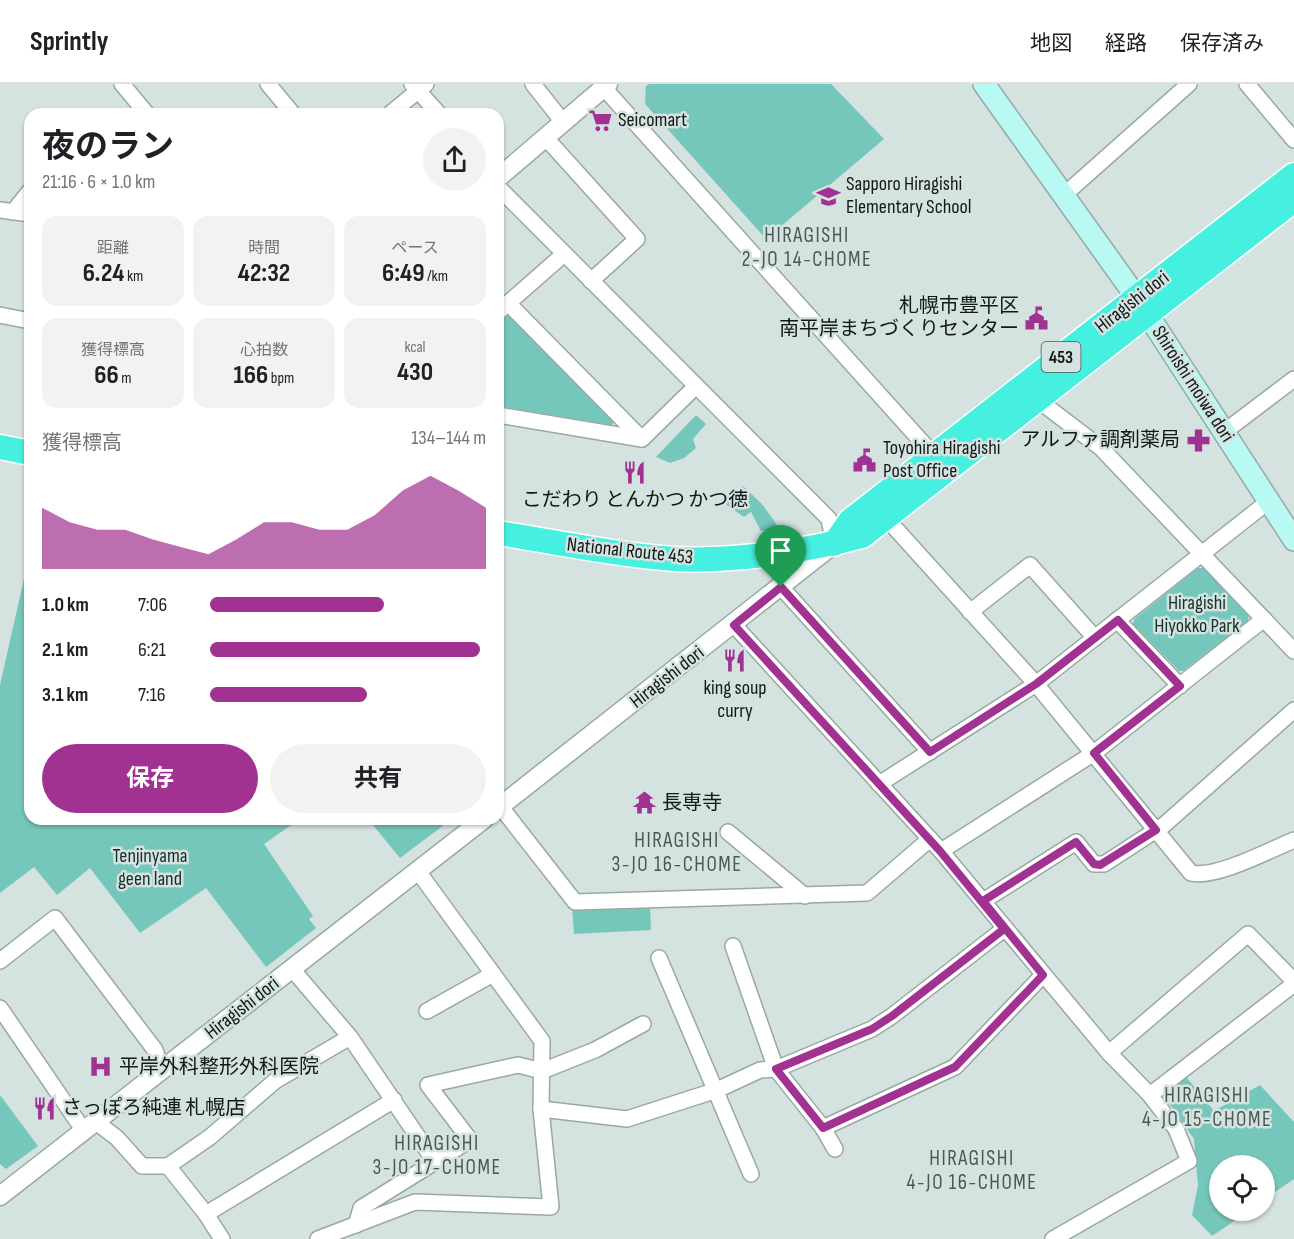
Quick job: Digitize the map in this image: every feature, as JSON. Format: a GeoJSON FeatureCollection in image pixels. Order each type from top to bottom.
{"type":"FeatureCollection","features":[{"type":"Feature","properties":{"kind":"highway","name":"Hiragishi dori"},"geometry":{"type":"LineString","coordinates":[[834,544],[850,521],[1038,400],[1142,306],[1294,175]]}},
{"type":"Feature","properties":{"kind":"highway","name":"Hiragishi dori"},"geometry":{"type":"LineString","coordinates":[[834,544],[862,536],[886,518],[940,463],[1142,306],[1294,200]]}},
{"type":"Feature","properties":{"kind":"highway"},"geometry":{"type":"LineString","coordinates":[[0,447],[24,452]]}},
{"type":"Feature","properties":{"kind":"highway","name":"National Route 453"},"geometry":{"type":"LineString","coordinates":[[504,534],[636,555],[678,559],[736,556],[834,544]]}},
{"type":"Feature","properties":{"kind":"main road","name":"Shiroishi moiwa dori"},"geometry":{"type":"LineString","coordinates":[[984,84],[1142,306],[1294,540]]}},
{"type":"Feature","properties":{"kind":"street"},"geometry":{"type":"LineString","coordinates":[[122,84],[136,108]]}},
{"type":"Feature","properties":{"kind":"street"},"geometry":{"type":"LineString","coordinates":[[268,84],[288,108]]}},
{"type":"Feature","properties":{"kind":"street"},"geometry":{"type":"LineString","coordinates":[[533,84],[563,122]]}},
{"type":"Feature","properties":{"kind":"street"},"geometry":{"type":"LineString","coordinates":[[1064,195],[1189,84]]}},
{"type":"Feature","properties":{"kind":"street"},"geometry":{"type":"LineString","coordinates":[[1246,84],[1294,140]]}},
{"type":"Feature","properties":{"kind":"street"},"geometry":{"type":"LineString","coordinates":[[396,108],[419,86],[435,108]]}},
{"type":"Feature","properties":{"kind":"street"},"geometry":{"type":"LineString","coordinates":[[504,173],[606,86],[940,463]]}},
{"type":"Feature","properties":{"kind":"street"},"geometry":{"type":"LineString","coordinates":[[545,137],[637,239],[591,281]]}},
{"type":"Feature","properties":{"kind":"street"},"geometry":{"type":"LineString","coordinates":[[504,193],[829,519],[834,544]]}},
{"type":"Feature","properties":{"kind":"street"},"geometry":{"type":"LineString","coordinates":[[6,211],[24,196]]}},
{"type":"Feature","properties":{"kind":"street"},"geometry":{"type":"LineString","coordinates":[[6,211],[24,213]]}},
{"type":"Feature","properties":{"kind":"street"},"geometry":{"type":"LineString","coordinates":[[504,307],[564,255]]}},
{"type":"Feature","properties":{"kind":"street"},"geometry":{"type":"LineString","coordinates":[[504,309],[642,439]]}},
{"type":"Feature","properties":{"kind":"street"},"geometry":{"type":"LineString","coordinates":[[0,315],[24,320]]}},
{"type":"Feature","properties":{"kind":"street"},"geometry":{"type":"LineString","coordinates":[[1224,432],[1293,381]]}},
{"type":"Feature","properties":{"kind":"street"},"geometry":{"type":"LineString","coordinates":[[642,439],[696,386]]}},
{"type":"Feature","properties":{"kind":"street"},"geometry":{"type":"LineString","coordinates":[[1038,400],[1101,448],[1294,651]]}},
{"type":"Feature","properties":{"kind":"street"},"geometry":{"type":"LineString","coordinates":[[504,416],[642,439]]}},
{"type":"Feature","properties":{"kind":"street"},"geometry":{"type":"LineString","coordinates":[[879,784],[1036,684],[1269,501]]}},
{"type":"Feature","properties":{"kind":"street"},"geometry":{"type":"LineString","coordinates":[[886,518],[1036,684],[1186,868],[1199,875],[1226,868],[1294,840]]}},
{"type":"Feature","properties":{"kind":"street","name":"Hiragishi dori"},"geometry":{"type":"LineString","coordinates":[[504,803],[734,625],[834,544]]}},
{"type":"Feature","properties":{"kind":"street"},"geometry":{"type":"LineString","coordinates":[[970,612],[1030,565],[1095,638]]}},
{"type":"Feature","properties":{"kind":"street"},"geometry":{"type":"LineString","coordinates":[[781,587],[930,752]]}},
{"type":"Feature","properties":{"kind":"street"},"geometry":{"type":"LineString","coordinates":[[940,851],[1094,753],[1264,619]]}},
{"type":"Feature","properties":{"kind":"street"},"geometry":{"type":"LineString","coordinates":[[1118,620],[1180,686]]}},
{"type":"Feature","properties":{"kind":"street"},"geometry":{"type":"LineString","coordinates":[[734,625],[930,839],[1109,1053],[1150,1095],[1176,1129],[1189,1161],[1053,1239]]}},
{"type":"Feature","properties":{"kind":"street"},"geometry":{"type":"LineString","coordinates":[[983,901],[1076,842],[1094,864],[1100,865],[1156,830],[1294,710]]}},
{"type":"Feature","properties":{"kind":"street"},"geometry":{"type":"LineString","coordinates":[[504,813],[575,902],[867,893],[930,839]]}},
{"type":"Feature","properties":{"kind":"street","name":"Hiragishi dori"},"geometry":{"type":"LineString","coordinates":[[0,1196],[476,825]]}},
{"type":"Feature","properties":{"kind":"street"},"geometry":{"type":"LineString","coordinates":[[728,832],[805,896]]}},
{"type":"Feature","properties":{"kind":"street"},"geometry":{"type":"LineString","coordinates":[[318,1239],[415,1202],[551,1207],[541,1109],[542,1041],[417,870]]}},
{"type":"Feature","properties":{"kind":"street"},"geometry":{"type":"LineString","coordinates":[[0,961],[56,918],[155,1050],[162,1071]]}},
{"type":"Feature","properties":{"kind":"street"},"geometry":{"type":"LineString","coordinates":[[541,1109],[627,1119],[717,1090],[760,1070],[776,1069],[879,1024],[1004,929]]}},
{"type":"Feature","properties":{"kind":"street"},"geometry":{"type":"LineString","coordinates":[[1109,1053],[1248,934],[1294,982],[1150,1095]]}},
{"type":"Feature","properties":{"kind":"street"},"geometry":{"type":"LineString","coordinates":[[732,946],[776,1069],[823,1128],[835,1149]]}},
{"type":"Feature","properties":{"kind":"street"},"geometry":{"type":"LineString","coordinates":[[660,958],[752,1174]]}},
{"type":"Feature","properties":{"kind":"street"},"geometry":{"type":"LineString","coordinates":[[292,969],[350,1037],[435,1162]]}},
{"type":"Feature","properties":{"kind":"street"},"geometry":{"type":"LineString","coordinates":[[427,1011],[493,974]]}},
{"type":"Feature","properties":{"kind":"street"},"geometry":{"type":"LineString","coordinates":[[823,1128],[955,1067],[1043,975]]}},
{"type":"Feature","properties":{"kind":"street"},"geometry":{"type":"LineString","coordinates":[[0,1008],[90,1126],[117,1138],[142,1166],[168,1166],[210,1137],[275,1081],[350,1037]]}},
{"type":"Feature","properties":{"kind":"street"},"geometry":{"type":"LineString","coordinates":[[356,1225],[361,1208],[470,1140],[428,1085],[518,1065],[542,1071],[595,1050],[643,1024]]}},
{"type":"Feature","properties":{"kind":"street"},"geometry":{"type":"LineString","coordinates":[[206,1214],[394,1100]]}},
{"type":"Feature","properties":{"kind":"street"},"geometry":{"type":"LineString","coordinates":[[168,1166],[206,1214],[222,1239]]}},
{"type":"Feature","properties":{"kind":"green space"},"geometry":{"type":"Polygon","coordinates":[[[649,84],[831,84],[884,139],[766,239],[645,104],[646,86],[649,84]]]}},
{"type":"Feature","properties":{"kind":"green space"},"geometry":{"type":"Polygon","coordinates":[[[507,316],[512,317],[615,420],[612,425],[504,407],[504,318],[507,316]]]}},
{"type":"Feature","properties":{"kind":"green space"},"geometry":{"type":"Polygon","coordinates":[[[696,415],[706,424],[693,439],[696,448],[684,458],[670,463],[656,457],[696,415]]]}},
{"type":"Feature","properties":{"kind":"green space"},"geometry":{"type":"Polygon","coordinates":[[[743,486],[762,504],[780,529],[761,531],[751,512],[744,517],[721,501],[731,491],[734,494],[743,486]]]}},
{"type":"Feature","properties":{"kind":"green space","name":"Hiragishi Hiyokko Park"},"geometry":{"type":"Polygon","coordinates":[[[1198,568],[1205,568],[1249,614],[1248,621],[1183,671],[1179,671],[1133,624],[1134,619],[1198,568]]]}},
{"type":"Feature","properties":{"kind":"green space","name":"Tenjinyama geen land"},"geometry":{"type":"Polygon","coordinates":[[[24,579],[24,825],[291,825],[264,844],[313,916],[309,919],[316,928],[266,967],[206,888],[140,933],[90,868],[57,895],[34,867],[0,893],[0,685],[24,579]]]}},
{"type":"Feature","properties":{"kind":"green space"},"geometry":{"type":"Polygon","coordinates":[[[373,825],[444,825],[400,858],[373,825]]]}},
{"type":"Feature","properties":{"kind":"green space"},"geometry":{"type":"Polygon","coordinates":[[[650,904],[651,930],[574,934],[572,908],[650,904]]]}},
{"type":"Feature","properties":{"kind":"green space"},"geometry":{"type":"Polygon","coordinates":[[[1183,1073],[1214,1111],[1260,1085],[1294,1122],[1294,1179],[1275,1192],[1275,1155],[1209,1155],[1209,1221],[1234,1221],[1212,1236],[1192,1215],[1198,1185],[1194,1139],[1161,1091],[1183,1073]]]}},
{"type":"Feature","properties":{"kind":"green space"},"geometry":{"type":"Polygon","coordinates":[[[0,1095],[38,1146],[6,1169],[0,1164],[0,1095]]]}},
{"type":"Feature","properties":{"kind":"place","name":"Seicomart"},"geometry":{"type":"Point","coordinates":[600,120]}},
{"type":"Feature","properties":{"kind":"place","name":"Sapporo Hiragishi Elementary School"},"geometry":{"type":"Point","coordinates":[828,196]}},
{"type":"Feature","properties":{"kind":"place","name":"札幌市豊平区 南平岸まちづくりセンター"},"geometry":{"type":"Point","coordinates":[1037,318]}},
{"type":"Feature","properties":{"kind":"place","name":"アルファ調剤薬局"},"geometry":{"type":"Point","coordinates":[1198,440]}},
{"type":"Feature","properties":{"kind":"place","name":"Toyohira Hiragishi Post Office"},"geometry":{"type":"Point","coordinates":[865,460]}},
{"type":"Feature","properties":{"kind":"place","name":"こだわり とんかつ かつ徳"},"geometry":{"type":"Point","coordinates":[635,473]}},
{"type":"Feature","properties":{"kind":"place","name":"king soup curry"},"geometry":{"type":"Point","coordinates":[735,661]}},
{"type":"Feature","properties":{"kind":"place","name":"長専寺"},"geometry":{"type":"Point","coordinates":[644,803]}},
{"type":"Feature","properties":{"kind":"place","name":"平岸外科整形外科医院"},"geometry":{"type":"Point","coordinates":[101,1067]}},
{"type":"Feature","properties":{"kind":"place","name":"さっぽろ純連 札幌店"},"geometry":{"type":"Point","coordinates":[44,1108]}},
{"type":"Feature","properties":{"kind":"district","name":"HIRAGISHI 2-JO 14-CHOME"},"geometry":{"type":"Point","coordinates":[807,247]}},
{"type":"Feature","properties":{"kind":"district","name":"HIRAGISHI 3-JO 16-CHOME"},"geometry":{"type":"Point","coordinates":[677,852]}},
{"type":"Feature","properties":{"kind":"district","name":"HIRAGISHI 4-JO 15-CHOME"},"geometry":{"type":"Point","coordinates":[1207,1107]}},
{"type":"Feature","properties":{"kind":"district","name":"HIRAGISHI 3-JO 17-CHOME"},"geometry":{"type":"Point","coordinates":[437,1155]}},
{"type":"Feature","properties":{"kind":"district","name":"HIRAGISHI 4-JO 16-CHOME"},"geometry":{"type":"Point","coordinates":[972,1170]}},
{"type":"Feature","properties":{"kind":"route"},"geometry":{"type":"LineString","coordinates":[[781,587],[930,752],[1036,684],[1118,620],[1180,686],[1094,753],[1156,830],[1100,865],[1094,864],[1076,842],[983,901],[1043,975],[1000,1017],[955,1067],[823,1128],[776,1069],[872,1029],[1004,929],[940,851],[734,625],[781,587]]}}]}
